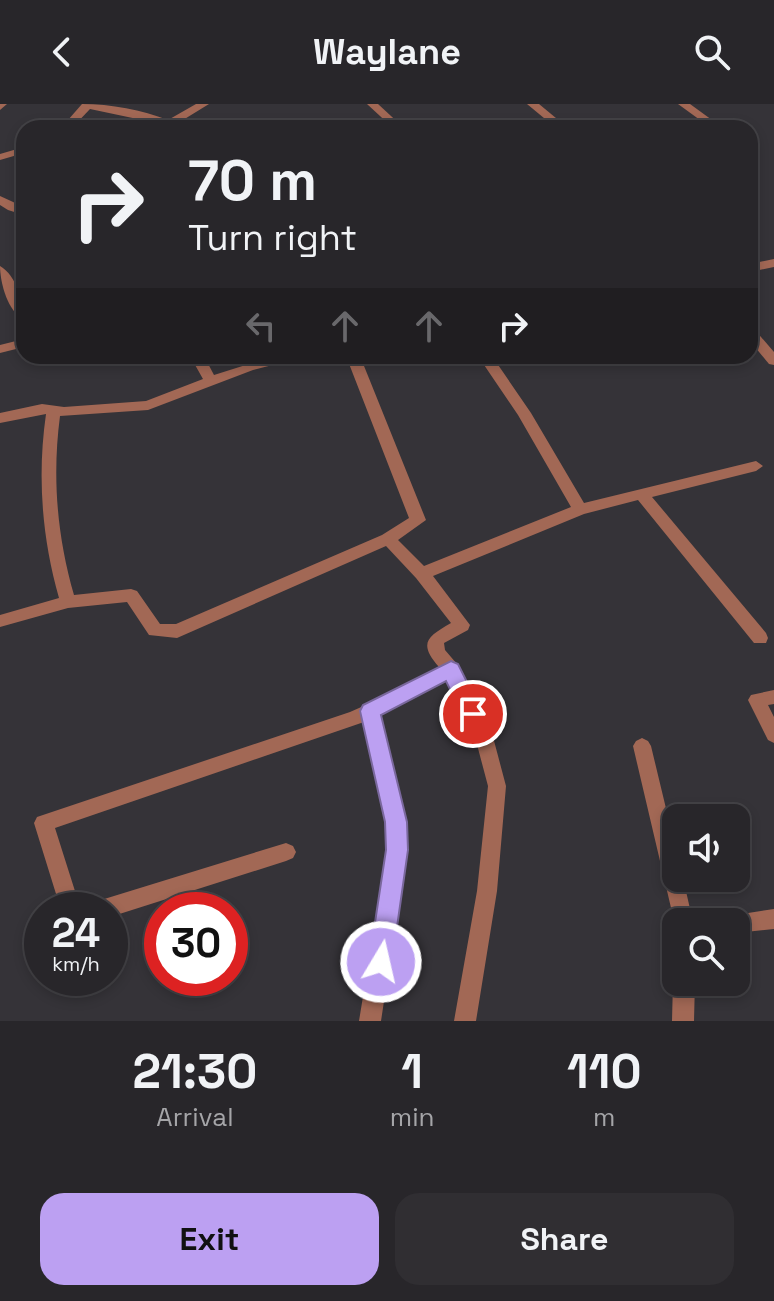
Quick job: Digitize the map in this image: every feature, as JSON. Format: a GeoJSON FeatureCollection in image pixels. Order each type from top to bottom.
{"type":"FeatureCollection","features":[{"type":"Feature","properties":{"kind":"street"},"geometry":{"type":"LineString","coordinates":[[73,120],[87,104],[156,120]]}},
{"type":"Feature","properties":{"kind":"street"},"geometry":{"type":"LineString","coordinates":[[176,120],[204,104]]}},
{"type":"Feature","properties":{"kind":"street"},"geometry":{"type":"LineString","coordinates":[[372,104],[390,120]]}},
{"type":"Feature","properties":{"kind":"street"},"geometry":{"type":"LineString","coordinates":[[532,104],[553,120]]}},
{"type":"Feature","properties":{"kind":"street"},"geometry":{"type":"LineString","coordinates":[[683,104],[706,120]]}},
{"type":"Feature","properties":{"kind":"street"},"geometry":{"type":"LineString","coordinates":[[0,270],[16,301]]}},
{"type":"Feature","properties":{"kind":"street"},"geometry":{"type":"LineString","coordinates":[[758,342],[774,361]]}},
{"type":"Feature","properties":{"kind":"street"},"geometry":{"type":"LineString","coordinates":[[201,364],[211,382]]}},
{"type":"Feature","properties":{"kind":"street"},"geometry":{"type":"LineString","coordinates":[[0,418],[27,411],[148,405],[260,364]]}},
{"type":"Feature","properties":{"kind":"street"},"geometry":{"type":"LineString","coordinates":[[0,621],[68,602],[131,595],[155,630],[177,631],[388,539],[418,520],[356,364]]}},
{"type":"Feature","properties":{"kind":"street"},"geometry":{"type":"LineString","coordinates":[[490,364],[524,413],[580,509]]}},
{"type":"Feature","properties":{"kind":"street"},"geometry":{"type":"LineString","coordinates":[[54,411],[48,454],[55,562],[68,602]]}},
{"type":"Feature","properties":{"kind":"street"},"geometry":{"type":"LineString","coordinates":[[422,574],[580,509],[756,466]]}},
{"type":"Feature","properties":{"kind":"street"},"geometry":{"type":"LineString","coordinates":[[640,493],[760,638]]}},
{"type":"Feature","properties":{"kind":"street"},"geometry":{"type":"LineString","coordinates":[[388,539],[422,574],[462,625],[436,640],[436,652],[451,669],[484,737],[497,786],[487,891],[465,1021]]}},
{"type":"Feature","properties":{"kind":"street"},"geometry":{"type":"LineString","coordinates":[[65,892],[44,823],[370,711],[451,669]]}},
{"type":"Feature","properties":{"kind":"street"},"geometry":{"type":"LineString","coordinates":[[774,697],[757,700],[774,735]]}},
{"type":"Feature","properties":{"kind":"street"},"geometry":{"type":"LineString","coordinates":[[370,711],[396,822],[397,850],[370,1021]]}},
{"type":"Feature","properties":{"kind":"street"},"geometry":{"type":"LineString","coordinates":[[642,746],[680,908]]}},
{"type":"Feature","properties":{"kind":"street"},"geometry":{"type":"LineString","coordinates":[[128,902],[286,852]]}},
{"type":"Feature","properties":{"kind":"street"},"geometry":{"type":"LineString","coordinates":[[750,922],[774,919]]}},
{"type":"Feature","properties":{"kind":"street"},"geometry":{"type":"LineString","coordinates":[[683,1021],[684,996]]}},
{"type":"Feature","properties":{"kind":"route"},"geometry":{"type":"LineString","coordinates":[[381,962],[397,850],[396,822],[370,711],[437,679],[451,669],[473,714]]}}]}
